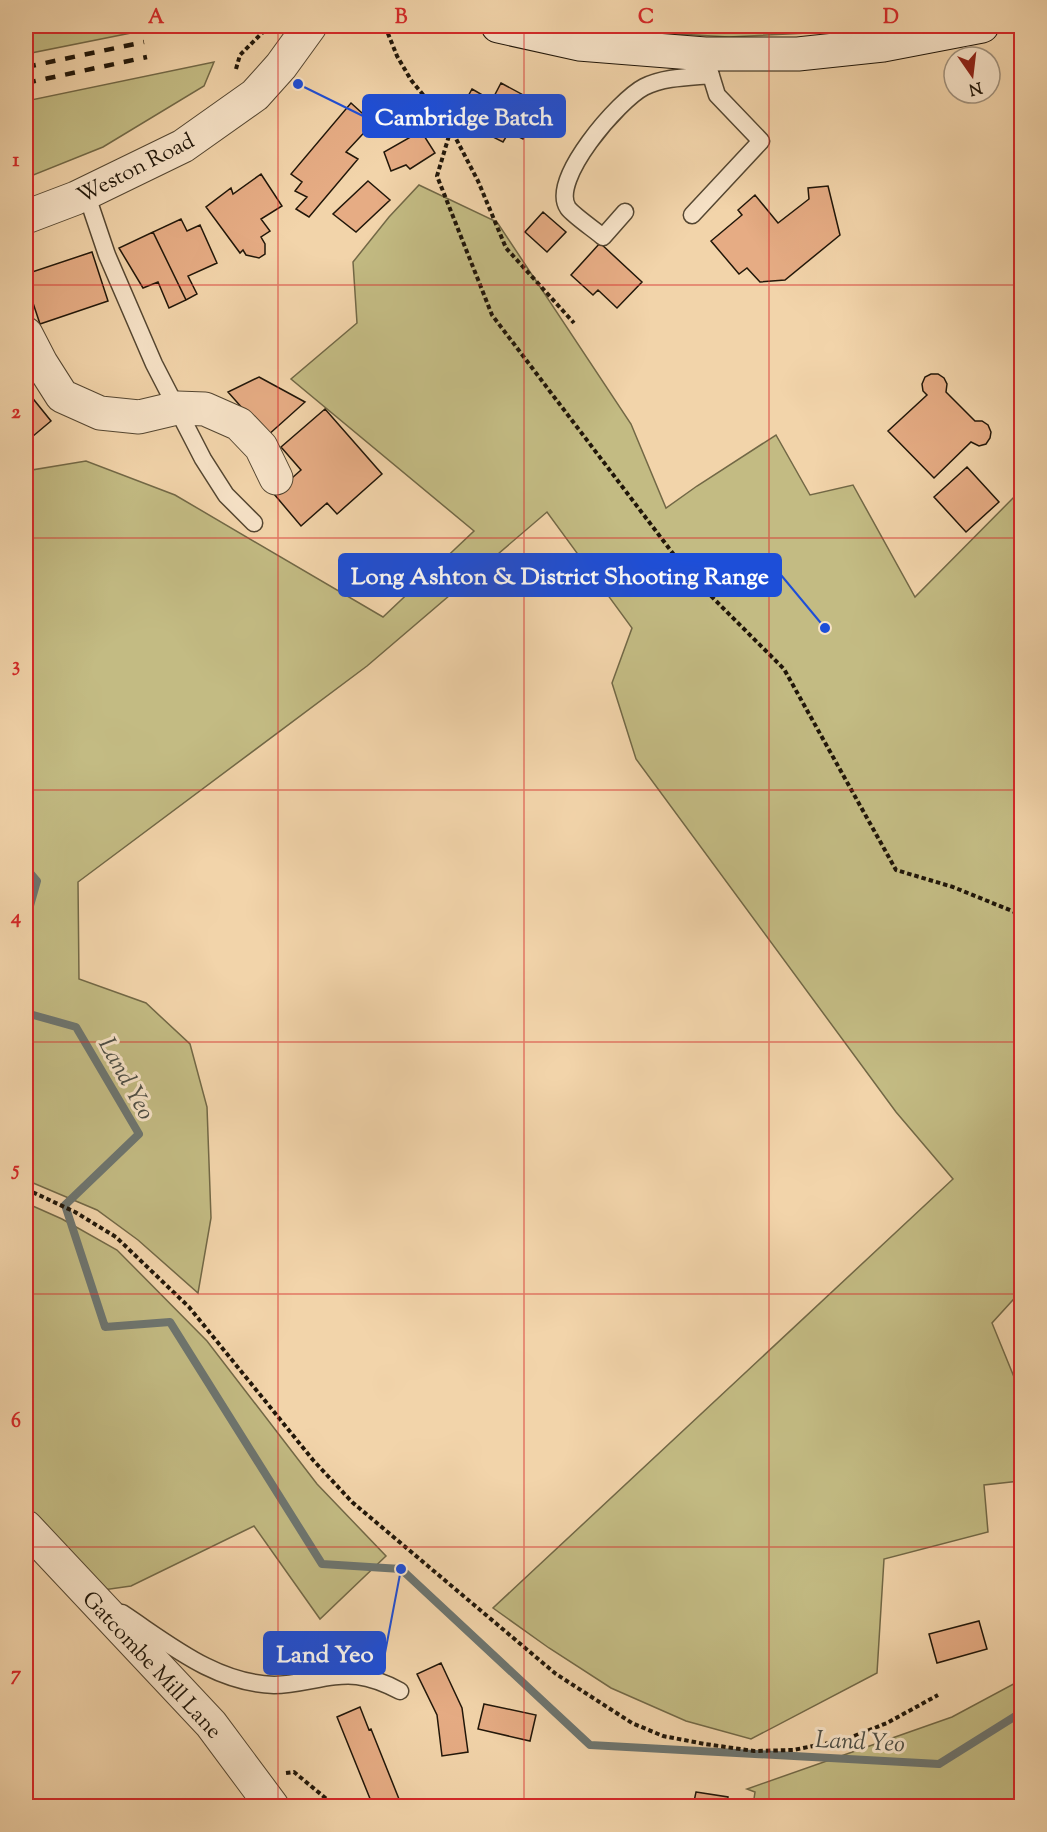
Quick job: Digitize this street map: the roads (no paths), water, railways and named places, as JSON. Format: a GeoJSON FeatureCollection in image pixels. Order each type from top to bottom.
{"type":"FeatureCollection","features":[{"type":"Feature","properties":{"kind":"street","name":"Weston Road"},"geometry":{"type":"LineString","coordinates":[[26,217],[86,193],[183,146],[255,95],[281,66],[310,26]]}},
{"type":"Feature","properties":{"kind":"street"},"geometry":{"type":"LineString","coordinates":[[498,26],[579,44],[708,65],[862,48],[982,26]]}},
{"type":"Feature","properties":{"kind":"street"},"geometry":{"type":"LineString","coordinates":[[26,334],[62,396],[100,413],[139,417],[177,408],[205,409],[239,423],[261,447],[276,478]]}},
{"type":"Feature","properties":{"kind":"street","name":"Gatcombe Mill Lane"},"geometry":{"type":"LineString","coordinates":[[26,1527],[211,1724],[272,1806]]}},
{"type":"Feature","properties":{"kind":"lane"},"geometry":{"type":"LineString","coordinates":[[625,212],[603,237],[568,208],[565,184],[591,138],[623,102],[644,87],[708,65],[717,95],[761,141],[692,215]]}},
{"type":"Feature","properties":{"kind":"lane"},"geometry":{"type":"LineString","coordinates":[[86,193],[107,255],[154,364],[203,459],[226,495],[254,523]]}},
{"type":"Feature","properties":{"kind":"lane"},"geometry":{"type":"LineString","coordinates":[[90,1595],[121,1612],[196,1662],[222,1674],[249,1682],[275,1685],[356,1676],[382,1682],[400,1691]]}},
{"type":"Feature","properties":{"kind":"waterway","name":"Land Yeo"},"geometry":{"type":"LineString","coordinates":[[26,868],[37,881],[26,920]]}},
{"type":"Feature","properties":{"kind":"waterway","name":"Land Yeo"},"geometry":{"type":"LineString","coordinates":[[26,1013],[76,1027],[139,1134],[65,1205],[105,1327],[170,1322],[322,1564],[401,1569],[590,1745],[939,1764],[1022,1712]]}},
{"type":"Feature","properties":{"kind":"railway"},"geometry":{"type":"LineString","coordinates":[[26,67],[144,42]]}},
{"type":"Feature","properties":{"kind":"railway"},"geometry":{"type":"LineString","coordinates":[[26,83],[147,57]]}},
{"type":"Feature","properties":{"kind":"place","name":"Cambridge Batch"},"geometry":{"type":"Point","coordinates":[298,84]}},
{"type":"Feature","properties":{"kind":"place","name":"Long Ashton & District Shooting Range"},"geometry":{"type":"Point","coordinates":[825,628]}},
{"type":"Feature","properties":{"kind":"place","name":"Land Yeo"},"geometry":{"type":"Point","coordinates":[401,1569]}}]}
